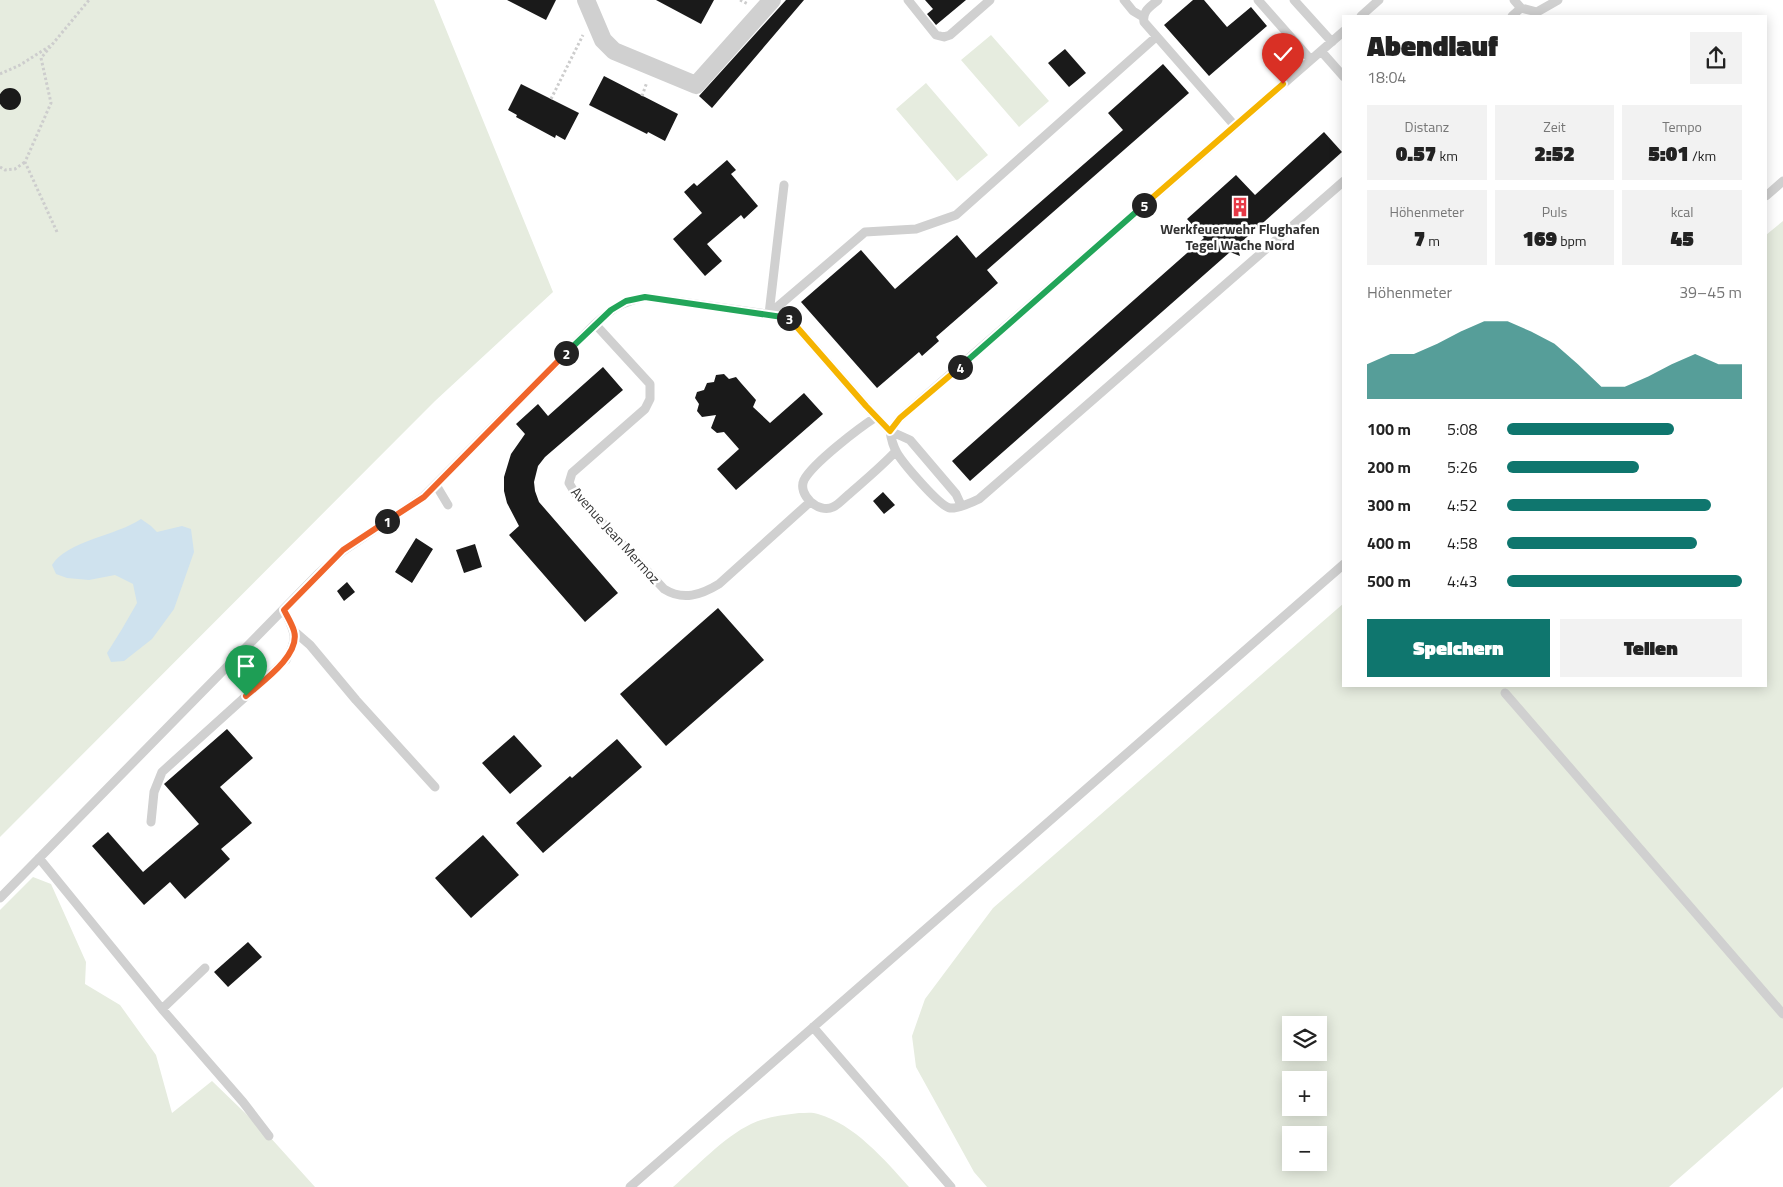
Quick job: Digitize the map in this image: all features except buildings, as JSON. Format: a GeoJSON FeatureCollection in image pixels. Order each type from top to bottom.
{"type":"FeatureCollection","features":[{"type":"Feature","properties":{"kind":"street"},"geometry":{"type":"LineString","coordinates":[[586,0],[602,40],[614,51],[696,85],[772,0]]}},
{"type":"Feature","properties":{"kind":"lane"},"geometry":{"type":"LineString","coordinates":[[908,0],[936,35],[944,37],[950,35],[990,0]]}},
{"type":"Feature","properties":{"kind":"lane"},"geometry":{"type":"LineString","coordinates":[[1124,0],[1143,17]]}},
{"type":"Feature","properties":{"kind":"lane"},"geometry":{"type":"LineString","coordinates":[[1158,0],[1145,11],[1144,22],[1234,126]]}},
{"type":"Feature","properties":{"kind":"lane"},"geometry":{"type":"LineString","coordinates":[[1258,0],[1311,60]]}},
{"type":"Feature","properties":{"kind":"lane"},"geometry":{"type":"LineString","coordinates":[[1294,0],[1332,42]]}},
{"type":"Feature","properties":{"kind":"lane"},"geometry":{"type":"LineString","coordinates":[[1362,15],[1379,0]]}},
{"type":"Feature","properties":{"kind":"lane"},"geometry":{"type":"LineString","coordinates":[[1514,0],[1521,8],[1537,12],[1558,0]]}},
{"type":"Feature","properties":{"kind":"lane"},"geometry":{"type":"LineString","coordinates":[[1513,15],[1521,8]]}},
{"type":"Feature","properties":{"kind":"lane"},"geometry":{"type":"LineString","coordinates":[[1342,33],[900,418],[890,431],[896,451],[939,502],[950,508],[969,504],[979,499],[1342,183]]}},
{"type":"Feature","properties":{"kind":"lane"},"geometry":{"type":"LineString","coordinates":[[769,314],[865,232],[916,229],[956,215],[1156,37]]}},
{"type":"Feature","properties":{"kind":"lane"},"geometry":{"type":"LineString","coordinates":[[1321,51],[1342,75]]}},
{"type":"Feature","properties":{"kind":"lane"},"geometry":{"type":"LineString","coordinates":[[1767,195],[1783,181]]}},
{"type":"Feature","properties":{"kind":"lane"},"geometry":{"type":"LineString","coordinates":[[769,314],[784,185]]}},
{"type":"Feature","properties":{"kind":"lane"},"geometry":{"type":"LineString","coordinates":[[0,898],[343,550],[424,497],[595,324],[611,310],[626,301],[645,297],[788,317],[876,417],[890,431],[910,440],[956,494],[961,505]]}},
{"type":"Feature","properties":{"kind":"lane","name":"Avenue Jean Mermoz"},"geometry":{"type":"LineString","coordinates":[[595,324],[650,384],[650,399],[645,410],[572,473],[569,483],[574,493],[664,590],[673,595],[688,596],[706,592],[719,584],[810,502]]}},
{"type":"Feature","properties":{"kind":"lane"},"geometry":{"type":"LineString","coordinates":[[876,417],[861,427],[817,465],[804,481],[803,490],[810,502],[820,509],[833,508],[882,466],[896,451]]}},
{"type":"Feature","properties":{"kind":"lane"},"geometry":{"type":"LineString","coordinates":[[436,485],[448,504]]}},
{"type":"Feature","properties":{"kind":"lane"},"geometry":{"type":"LineString","coordinates":[[630,1187],[1342,566]]}},
{"type":"Feature","properties":{"kind":"lane"},"geometry":{"type":"LineString","coordinates":[[284,610],[295,632],[310,646],[435,787]]}},
{"type":"Feature","properties":{"kind":"lane"},"geometry":{"type":"LineString","coordinates":[[151,822],[154,792],[162,772],[286,660],[294,642],[295,632]]}},
{"type":"Feature","properties":{"kind":"lane"},"geometry":{"type":"LineString","coordinates":[[1505,693],[1783,1014]]}},
{"type":"Feature","properties":{"kind":"lane"},"geometry":{"type":"LineString","coordinates":[[39,858],[162,1009],[243,1102],[269,1136]]}},
{"type":"Feature","properties":{"kind":"lane"},"geometry":{"type":"LineString","coordinates":[[162,1009],[205,968]]}},
{"type":"Feature","properties":{"kind":"lane"},"geometry":{"type":"LineString","coordinates":[[813,1027],[951,1187]]}},
{"type":"Feature","properties":{"kind":"path"},"geometry":{"type":"LineString","coordinates":[[0,166],[5,170],[15,169],[25,162],[51,103],[41,58],[89,0]]}},
{"type":"Feature","properties":{"kind":"path"},"geometry":{"type":"LineString","coordinates":[[551,99],[583,34],[596,27]]}},
{"type":"Feature","properties":{"kind":"path"},"geometry":{"type":"LineString","coordinates":[[0,74],[20,65],[52,45]]}},
{"type":"Feature","properties":{"kind":"path"},"geometry":{"type":"LineString","coordinates":[[25,162],[57,232]]}},
{"type":"Feature","properties":{"kind":"shaded area"},"geometry":{"type":"Polygon","coordinates":[[[0,0],[434,0],[553,292],[435,401],[0,837],[0,0]]]}},
{"type":"Feature","properties":{"kind":"shaded area"},"geometry":{"type":"Polygon","coordinates":[[[991,35],[1049,101],[1019,127],[961,60],[991,35]]]}},
{"type":"Feature","properties":{"kind":"shaded area"},"geometry":{"type":"Polygon","coordinates":[[[926,83],[988,155],[957,181],[896,109],[926,83]]]}},
{"type":"Feature","properties":{"kind":"shaded area"},"geometry":{"type":"Polygon","coordinates":[[[1783,221],[1783,1087],[1669,1187],[987,1187],[974,1172],[916,1067],[912,1036],[925,999],[993,908],[1342,605],[1342,687],[1767,687],[1767,234],[1783,221]]]}},
{"type":"Feature","properties":{"kind":"shaded area"},"geometry":{"type":"Polygon","coordinates":[[[33,877],[51,884],[86,962],[85,984],[120,1005],[156,1055],[172,1113],[212,1081],[269,1136],[315,1187],[0,1187],[0,910],[33,877]]]}},
{"type":"Feature","properties":{"kind":"shaded area"},"geometry":{"type":"Polygon","coordinates":[[[799,1113],[816,1113],[831,1119],[856,1134],[909,1187],[673,1187],[721,1144],[751,1124],[774,1117],[799,1113]]]}},
{"type":"Feature","properties":{"kind":"water"},"geometry":{"type":"Polygon","coordinates":[[[141,519],[157,532],[182,526],[191,529],[194,552],[174,609],[152,639],[124,661],[111,662],[107,653],[137,603],[133,584],[115,575],[89,580],[67,578],[56,574],[52,565],[69,550],[131,525],[141,519]]]}},
{"type":"Feature","properties":{"kind":"place","name":"Werkfeuerwehr Flughafen Tegel Wache Nord"},"geometry":{"type":"Point","coordinates":[1240,207]}},
{"type":"Feature","properties":{"kind":"route"},"geometry":{"type":"LineString","coordinates":[[246,696],[286,660],[294,642],[295,632],[284,610],[319,573],[343,550],[424,497],[595,324],[611,310],[626,301],[645,297],[788,317],[890,431],[900,418],[1283,84]]}}]}
